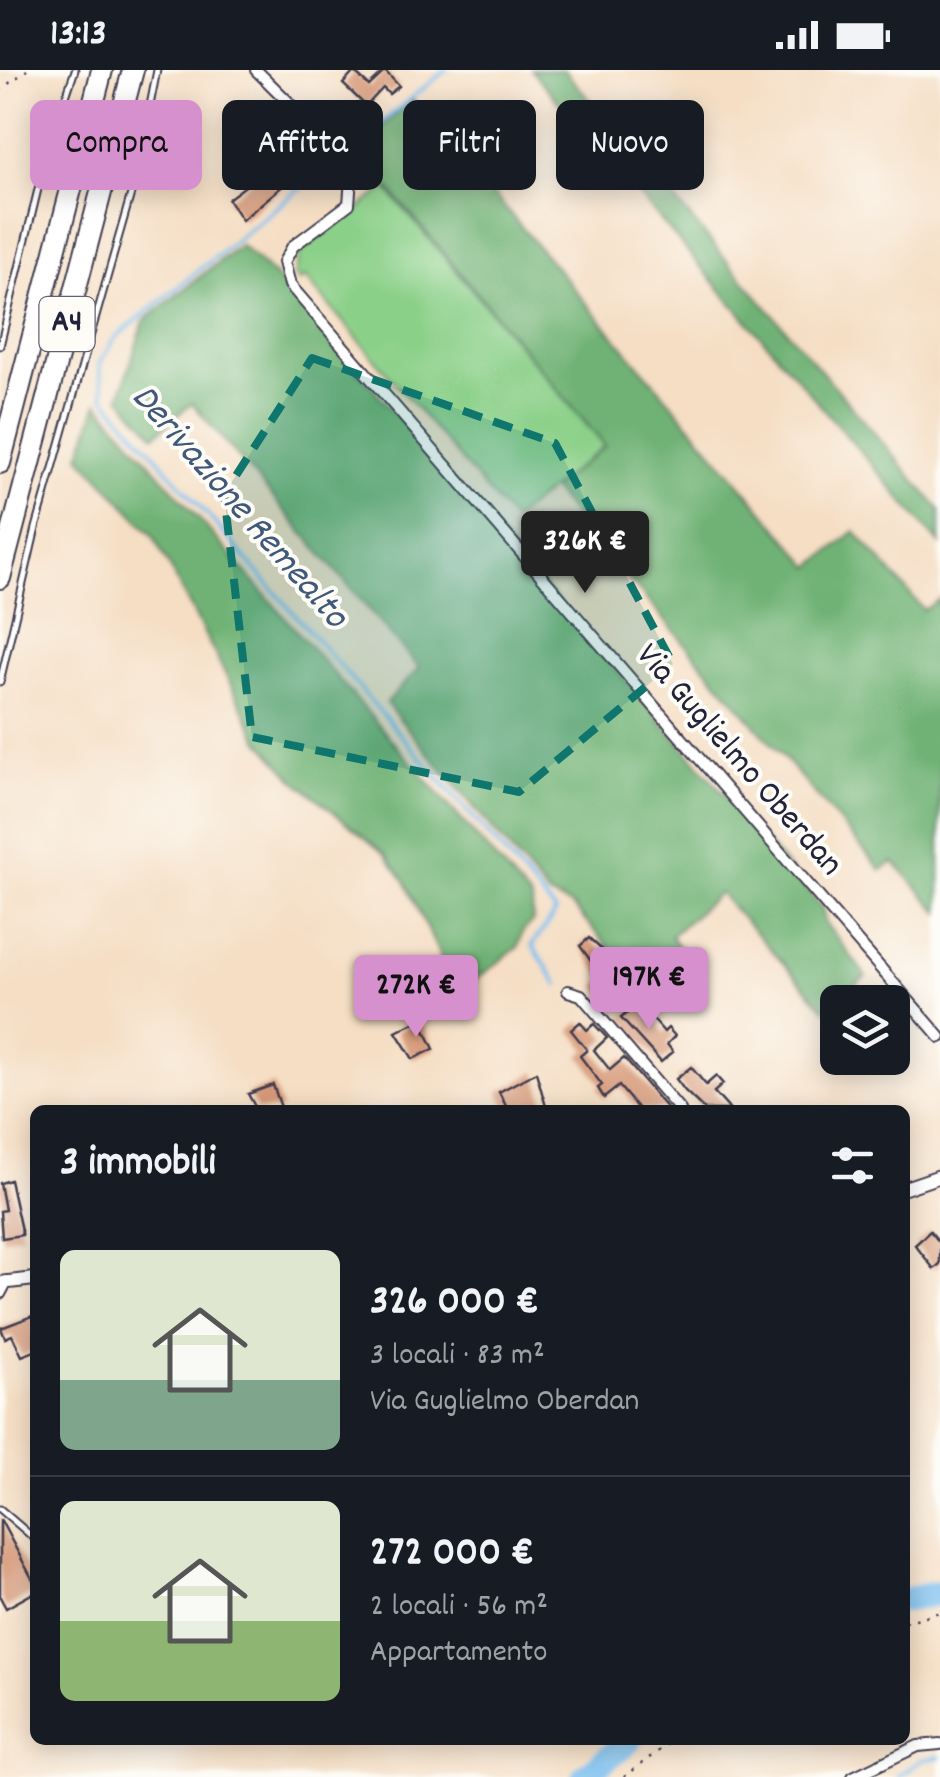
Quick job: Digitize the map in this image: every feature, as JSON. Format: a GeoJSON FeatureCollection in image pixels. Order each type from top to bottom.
{"type":"FeatureCollection","features":[{"type":"Feature","properties":{"kind":"highway","name":"A4"},"geometry":{"type":"LineString","coordinates":[[0,463],[102,70]]}},
{"type":"Feature","properties":{"kind":"highway","name":"A4"},"geometry":{"type":"LineString","coordinates":[[0,578],[133,70]]}},
{"type":"Feature","properties":{"kind":"street","name":"Via Guglielmo Oberdan"},"geometry":{"type":"LineString","coordinates":[[256,70],[335,144],[352,166],[349,204],[294,246],[284,262],[290,286],[940,1037]]}},
{"type":"Feature","properties":{"kind":"street"},"geometry":{"type":"LineString","coordinates":[[568,990],[581,996],[676,1105]]}},
{"type":"Feature","properties":{"kind":"street"},"geometry":{"type":"LineString","coordinates":[[910,1186],[940,1176]]}},
{"type":"Feature","properties":{"kind":"street"},"geometry":{"type":"LineString","coordinates":[[0,1294],[4,1282],[30,1279]]}},
{"type":"Feature","properties":{"kind":"street"},"geometry":{"type":"LineString","coordinates":[[853,1777],[918,1746],[940,1744]]}},
{"type":"Feature","properties":{"kind":"lane"},"geometry":{"type":"LineString","coordinates":[[0,346],[47,152],[76,70]]}},
{"type":"Feature","properties":{"kind":"lane"},"geometry":{"type":"LineString","coordinates":[[0,682],[36,528],[136,176],[157,70]]}},
{"type":"Feature","properties":{"kind":"lane"},"geometry":{"type":"LineString","coordinates":[[0,1510],[30,1535]]}},
{"type":"Feature","properties":{"kind":"path"},"geometry":{"type":"LineString","coordinates":[[0,90],[28,70]]}},
{"type":"Feature","properties":{"kind":"path"},"geometry":{"type":"LineString","coordinates":[[910,1621],[940,1612]]}},
{"type":"Feature","properties":{"kind":"path"},"geometry":{"type":"LineString","coordinates":[[624,1777],[666,1745]]}},
{"type":"Feature","properties":{"kind":"highlighted area"},"geometry":{"type":"Polygon","coordinates":[[[312,358],[555,443],[673,664],[519,792],[252,737],[224,494],[312,358]]]}},
{"type":"Feature","properties":{"kind":"green space"},"geometry":{"type":"Polygon","coordinates":[[[531,70],[564,70],[590,100],[557,100],[531,70]]]}},
{"type":"Feature","properties":{"kind":"green space"},"geometry":{"type":"Polygon","coordinates":[[[403,109],[403,190],[490,190],[811,567],[855,531],[924,610],[940,599],[940,913],[894,862],[881,870],[551,489],[605,446],[383,181],[383,126],[403,109]]]}},
{"type":"Feature","properties":{"kind":"green space"},"geometry":{"type":"Polygon","coordinates":[[[386,188],[605,446],[512,520],[305,277],[298,281],[294,275],[300,252],[386,188]]]}},
{"type":"Feature","properties":{"kind":"green space"},"geometry":{"type":"Polygon","coordinates":[[[635,190],[667,190],[940,510],[940,544],[635,190]]]}},
{"type":"Feature","properties":{"kind":"green space"},"geometry":{"type":"Polygon","coordinates":[[[240,245],[283,284],[822,907],[826,924],[866,976],[855,985],[820,985],[820,1003],[719,893],[671,936],[681,951],[642,984],[572,906],[549,896],[386,703],[419,668],[192,403],[155,435],[120,397],[144,321],[240,245]]]}},
{"type":"Feature","properties":{"kind":"green space"},"geometry":{"type":"Polygon","coordinates":[[[98,403],[532,901],[533,921],[522,932],[518,947],[469,985],[451,980],[405,881],[385,854],[295,780],[260,741],[153,535],[80,456],[98,403]]]}},
{"type":"Feature","properties":{"kind":"building"},"geometry":{"type":"Polygon","coordinates":[[[385,71],[399,86],[389,94],[383,88],[372,100],[360,100],[343,84],[354,72],[369,86],[385,71]]]}},
{"type":"Feature","properties":{"kind":"building"},"geometry":{"type":"Polygon","coordinates":[[[240,190],[278,190],[242,220],[228,199],[240,190]]]}},
{"type":"Feature","properties":{"kind":"building"},"geometry":{"type":"Polygon","coordinates":[[[589,938],[613,960],[606,965],[612,971],[609,974],[625,988],[609,1001],[596,986],[604,979],[580,946],[589,938]]]}},
{"type":"Feature","properties":{"kind":"building"},"geometry":{"type":"Polygon","coordinates":[[[639,1003],[664,1032],[668,1028],[675,1036],[667,1044],[673,1052],[661,1062],[621,1018],[639,1003]]]}},
{"type":"Feature","properties":{"kind":"building"},"geometry":{"type":"Polygon","coordinates":[[[420,1020],[434,1049],[413,1059],[396,1032],[420,1020]]]}},
{"type":"Feature","properties":{"kind":"building"},"geometry":{"type":"Polygon","coordinates":[[[580,1022],[587,1030],[594,1024],[607,1038],[594,1050],[610,1070],[624,1058],[664,1105],[635,1105],[619,1086],[604,1098],[598,1088],[602,1085],[580,1056],[587,1050],[571,1030],[580,1022]]]}},
{"type":"Feature","properties":{"kind":"building"},"geometry":{"type":"Polygon","coordinates":[[[691,1067],[706,1085],[716,1076],[723,1084],[714,1092],[726,1105],[700,1105],[676,1079],[691,1067]]]}},
{"type":"Feature","properties":{"kind":"building"},"geometry":{"type":"Polygon","coordinates":[[[536,1072],[546,1105],[506,1105],[499,1092],[536,1072]]]}},
{"type":"Feature","properties":{"kind":"building"},"geometry":{"type":"Polygon","coordinates":[[[273,1085],[280,1105],[254,1105],[248,1094],[273,1085]]]}},
{"type":"Feature","properties":{"kind":"building"},"geometry":{"type":"Polygon","coordinates":[[[10,1180],[22,1235],[2,1238],[0,1211],[5,1210],[0,1183],[10,1180]]]}},
{"type":"Feature","properties":{"kind":"building"},"geometry":{"type":"Polygon","coordinates":[[[930,1231],[940,1243],[940,1264],[934,1269],[915,1245],[930,1231]]]}},
{"type":"Feature","properties":{"kind":"building"},"geometry":{"type":"Polygon","coordinates":[[[30,1317],[30,1353],[22,1356],[12,1335],[5,1338],[1,1328],[30,1317]]]}},
{"type":"Feature","properties":{"kind":"building"},"geometry":{"type":"Polygon","coordinates":[[[0,1519],[30,1575],[30,1595],[6,1608],[0,1597],[0,1519]]]}},
{"type":"Feature","properties":{"kind":"waterway","name":"Derivazione Remealto"},"geometry":{"type":"LineString","coordinates":[[446,70],[115,338],[99,364],[104,397],[556,912],[532,945],[558,984]]}},
{"type":"Feature","properties":{"kind":"waterway"},"geometry":{"type":"LineString","coordinates":[[910,1599],[940,1593]]}},
{"type":"Feature","properties":{"kind":"waterway"},"geometry":{"type":"LineString","coordinates":[[584,1777],[624,1745]]}},
{"type":"Feature","properties":{"kind":"waterway"},"geometry":{"type":"LineString","coordinates":[[898,1777],[922,1760],[940,1757]]}}]}
